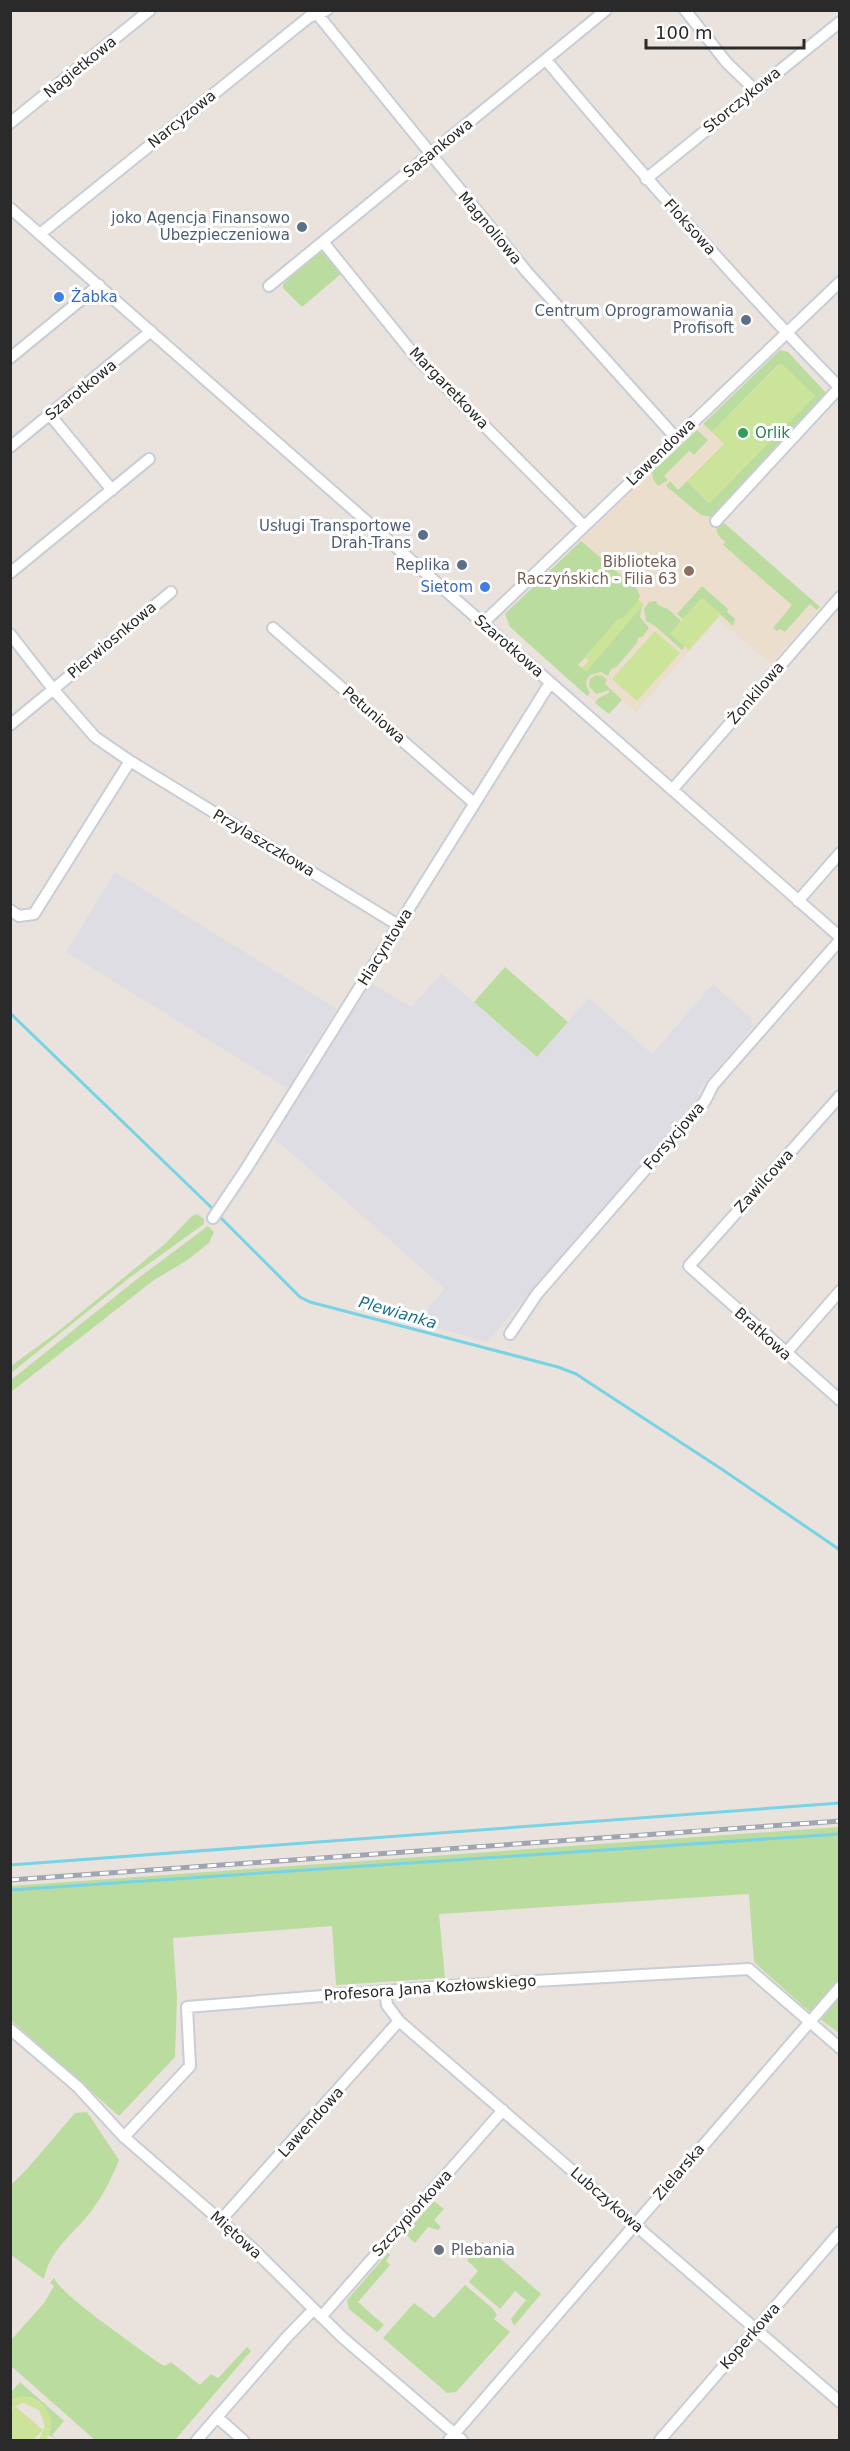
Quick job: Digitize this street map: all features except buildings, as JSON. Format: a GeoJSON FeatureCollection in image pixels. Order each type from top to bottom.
{"type":"FeatureCollection","features":[{"type":"Feature","properties":{"kind":"street","name":"Nagietkowa"},"geometry":{"type":"LineString","coordinates":[[10,123],[150,10]]}},
{"type":"Feature","properties":{"kind":"street","name":"Sasankowa"},"geometry":{"type":"LineString","coordinates":[[269,286],[606,10]]}},
{"type":"Feature","properties":{"kind":"street"},"geometry":{"type":"LineString","coordinates":[[685,10],[727,63],[754,90]]}},
{"type":"Feature","properties":{"kind":"street","name":"Magnoliowa"},"geometry":{"type":"LineString","coordinates":[[319,11],[429,155],[526,271],[676,438]]}},
{"type":"Feature","properties":{"kind":"street","name":"Narcyzowa"},"geometry":{"type":"LineString","coordinates":[[40,234],[319,11]]}},
{"type":"Feature","properties":{"kind":"street","name":"Storczykowa"},"geometry":{"type":"LineString","coordinates":[[646,179],[840,22]]}},
{"type":"Feature","properties":{"kind":"street","name":"Floksowa"},"geometry":{"type":"LineString","coordinates":[[546,60],[646,179],[786,334],[839,388]]}},
{"type":"Feature","properties":{"kind":"street","name":"Szarotkowa"},"geometry":{"type":"LineString","coordinates":[[10,208],[840,938]]}},
{"type":"Feature","properties":{"kind":"street","name":"Margaretkowa"},"geometry":{"type":"LineString","coordinates":[[323,242],[415,356],[584,526]]}},
{"type":"Feature","properties":{"kind":"street","name":"Lawendowa"},"geometry":{"type":"LineString","coordinates":[[483,623],[840,282]]}},
{"type":"Feature","properties":{"kind":"street"},"geometry":{"type":"LineString","coordinates":[[10,358],[99,285]]}},
{"type":"Feature","properties":{"kind":"street","name":"Szarotkowa"},"geometry":{"type":"LineString","coordinates":[[10,447],[151,331]]}},
{"type":"Feature","properties":{"kind":"street"},"geometry":{"type":"LineString","coordinates":[[716,521],[839,388]]}},
{"type":"Feature","properties":{"kind":"street"},"geometry":{"type":"LineString","coordinates":[[50,415],[112,490]]}},
{"type":"Feature","properties":{"kind":"street"},"geometry":{"type":"LineString","coordinates":[[10,573],[149,459]]}},
{"type":"Feature","properties":{"kind":"street","name":"Pierwiosnkowa"},"geometry":{"type":"LineString","coordinates":[[54,688],[171,592]]}},
{"type":"Feature","properties":{"kind":"street","name":"Żonkilowa"},"geometry":{"type":"LineString","coordinates":[[672,790],[840,597]]}},
{"type":"Feature","properties":{"kind":"street","name":"Petuniowa"},"geometry":{"type":"LineString","coordinates":[[273,628],[474,803]]}},
{"type":"Feature","properties":{"kind":"street","name":"Przylaszczkowa"},"geometry":{"type":"LineString","coordinates":[[10,634],[96,737],[130,761],[398,925]]}},
{"type":"Feature","properties":{"kind":"street","name":"Hiacyntowa"},"geometry":{"type":"LineString","coordinates":[[216,1215],[550,683]]}},
{"type":"Feature","properties":{"kind":"street"},"geometry":{"type":"LineString","coordinates":[[10,725],[54,688]]}},
{"type":"Feature","properties":{"kind":"street"},"geometry":{"type":"LineString","coordinates":[[10,910],[20,916],[34,914],[130,761]]}},
{"type":"Feature","properties":{"kind":"street"},"geometry":{"type":"LineString","coordinates":[[798,901],[840,853]]}},
{"type":"Feature","properties":{"kind":"street","name":"Forsycjowa"},"geometry":{"type":"LineString","coordinates":[[510,1334],[537,1294],[705,1101],[713,1085],[840,938]]}},
{"type":"Feature","properties":{"kind":"street","name":"Zawilcowa"},"geometry":{"type":"LineString","coordinates":[[689,1266],[840,1096]]}},
{"type":"Feature","properties":{"kind":"street","name":"Bratkowa"},"geometry":{"type":"LineString","coordinates":[[689,1266],[785,1354],[840,1400]]}},
{"type":"Feature","properties":{"kind":"street"},"geometry":{"type":"LineString","coordinates":[[785,1354],[840,1291]]}},
{"type":"Feature","properties":{"kind":"street","name":"Profesora Jana Kozłowskiego"},"geometry":{"type":"LineString","coordinates":[[124,2137],[190,2066],[187,2007],[386,1991],[749,1969],[840,2048]]}},
{"type":"Feature","properties":{"kind":"street","name":"Zielarska"},"geometry":{"type":"LineString","coordinates":[[455,2438],[634,2224],[840,1987]]}},
{"type":"Feature","properties":{"kind":"street","name":"Lubczykowa"},"geometry":{"type":"LineString","coordinates":[[386,1991],[387,2005],[399,2021],[840,2402]]}},
{"type":"Feature","properties":{"kind":"street","name":"Lawendowa"},"geometry":{"type":"LineString","coordinates":[[221,2220],[399,2021]]}},
{"type":"Feature","properties":{"kind":"street","name":"Miętowa"},"geometry":{"type":"LineString","coordinates":[[10,2029],[78,2087],[124,2137],[251,2247],[317,2314],[455,2438]]}},
{"type":"Feature","properties":{"kind":"street","name":"Szczypiorkowa"},"geometry":{"type":"LineString","coordinates":[[197,2440],[286,2338],[317,2314],[503,2110]]}},
{"type":"Feature","properties":{"kind":"street","name":"Koperkowa"},"geometry":{"type":"LineString","coordinates":[[660,2440],[840,2232]]}},
{"type":"Feature","properties":{"kind":"street"},"geometry":{"type":"LineString","coordinates":[[218,2418],[243,2440]]}},
{"type":"Feature","properties":{"kind":"shaded area"},"geometry":{"type":"Polygon","coordinates":[[[774,356],[815,396],[710,503],[711,517],[720,525],[723,522],[820,607],[771,664],[718,619],[636,712],[622,700],[609,714],[510,627],[505,614],[659,465],[689,450],[694,455],[708,440],[697,430],[774,356]]]}},
{"type":"Feature","properties":{"kind":"shaded area"},"geometry":{"type":"Polygon","coordinates":[[[115,872],[337,1009],[312,1049],[305,1056],[303,1064],[288,1089],[66,952],[115,872]]]}},
{"type":"Feature","properties":{"kind":"shaded area"},"geometry":{"type":"Polygon","coordinates":[[[441,974],[537,1057],[589,998],[652,1054],[713,984],[752,1019],[750,1021],[754,1025],[697,1092],[702,1097],[487,1342],[416,1322],[445,1289],[273,1137],[371,983],[411,1007],[441,974]]]}},
{"type":"Feature","properties":{"kind":"green space"},"geometry":{"type":"Polygon","coordinates":[[[320,251],[328,255],[326,257],[328,260],[330,258],[342,273],[302,307],[283,288],[283,284],[288,280],[286,278],[320,251]]]}},
{"type":"Feature","properties":{"kind":"green space"},"geometry":{"type":"Polygon","coordinates":[[[780,350],[788,352],[827,394],[711,517],[701,515],[666,486],[670,481],[678,490],[687,481],[709,503],[780,363],[712,432],[703,424],[780,350]]]}},
{"type":"Feature","properties":{"kind":"green space"},"geometry":{"type":"Polygon","coordinates":[[[781,363],[815,396],[710,503],[687,481],[724,444],[712,432],[781,363]]]}},
{"type":"Feature","properties":{"kind":"green space"},"geometry":{"type":"Polygon","coordinates":[[[697,430],[708,440],[694,455],[689,451],[664,476],[668,480],[658,486],[653,479],[652,472],[697,430]]]}},
{"type":"Feature","properties":{"kind":"green space"},"geometry":{"type":"Polygon","coordinates":[[[723,522],[820,607],[817,610],[810,604],[785,632],[773,628],[792,605],[723,545],[725,542],[717,529],[719,523],[720,525],[723,522]]]}},
{"type":"Feature","properties":{"kind":"green space"},"geometry":{"type":"Polygon","coordinates":[[[581,541],[637,589],[640,596],[631,611],[618,620],[578,665],[586,671],[642,606],[640,617],[649,628],[643,636],[638,638],[637,643],[616,667],[611,669],[608,676],[601,672],[588,677],[586,682],[590,693],[587,696],[510,627],[505,614],[581,541]]]}},
{"type":"Feature","properties":{"kind":"green space"},"geometry":{"type":"Polygon","coordinates":[[[702,586],[728,609],[727,612],[735,619],[733,626],[702,598],[683,619],[677,614],[702,586]]]}},
{"type":"Feature","properties":{"kind":"green space"},"geometry":{"type":"Polygon","coordinates":[[[702,598],[721,614],[689,650],[670,634],[702,598]]]}},
{"type":"Feature","properties":{"kind":"green space"},"geometry":{"type":"Polygon","coordinates":[[[639,600],[644,604],[586,672],[582,668],[589,660],[585,657],[618,619],[623,618],[639,600]]]}},
{"type":"Feature","properties":{"kind":"green space"},"geometry":{"type":"Polygon","coordinates":[[[656,601],[658,605],[668,609],[681,621],[671,634],[685,646],[682,650],[646,621],[644,609],[649,602],[656,601]]]}},
{"type":"Feature","properties":{"kind":"green space"},"geometry":{"type":"Polygon","coordinates":[[[655,631],[680,653],[637,701],[612,679],[655,631]]]}},
{"type":"Feature","properties":{"kind":"green space"},"geometry":{"type":"Polygon","coordinates":[[[596,675],[603,676],[607,680],[605,684],[622,700],[609,714],[595,703],[609,693],[609,690],[596,694],[589,686],[590,679],[596,675]]]}},
{"type":"Feature","properties":{"kind":"green space"},"geometry":{"type":"Polygon","coordinates":[[[505,967],[568,1022],[537,1057],[474,1002],[505,967]]]}},
{"type":"Feature","properties":{"kind":"green space"},"geometry":{"type":"Polygon","coordinates":[[[197,1214],[204,1219],[204,1224],[129,1278],[11,1373],[11,1366],[56,1333],[166,1243],[192,1216],[197,1214]]]}},
{"type":"Feature","properties":{"kind":"green space"},"geometry":{"type":"Polygon","coordinates":[[[208,1226],[214,1232],[209,1243],[186,1261],[154,1280],[11,1392],[11,1380],[137,1279],[208,1226]]]}},
{"type":"Feature","properties":{"kind":"green space"},"geometry":{"type":"Polygon","coordinates":[[[839,1827],[839,2033],[804,2007],[754,1962],[749,1894],[439,1914],[445,1978],[336,1985],[332,1926],[173,1938],[177,1998],[175,2057],[119,2116],[11,2020],[11,1886],[839,1827]]]}},
{"type":"Feature","properties":{"kind":"green space"},"geometry":{"type":"Polygon","coordinates":[[[87,2112],[119,2160],[94,2208],[56,2251],[44,2279],[11,2255],[11,2185],[75,2113],[87,2112]]]}},
{"type":"Feature","properties":{"kind":"green space"},"geometry":{"type":"Polygon","coordinates":[[[434,2201],[444,2209],[434,2220],[441,2227],[438,2230],[428,2227],[415,2243],[405,2234],[434,2201]]]}},
{"type":"Feature","properties":{"kind":"green space"},"geometry":{"type":"Polygon","coordinates":[[[482,2242],[541,2294],[514,2326],[511,2319],[526,2300],[515,2291],[500,2309],[469,2282],[478,2271],[467,2260],[482,2242]]]}},
{"type":"Feature","properties":{"kind":"green space"},"geometry":{"type":"Polygon","coordinates":[[[388,2253],[390,2255],[386,2261],[390,2265],[358,2302],[384,2325],[377,2332],[349,2309],[347,2300],[388,2253]]]}},
{"type":"Feature","properties":{"kind":"green space"},"geometry":{"type":"Polygon","coordinates":[[[54,2278],[71,2297],[119,2334],[159,2363],[165,2366],[171,2362],[200,2385],[211,2374],[218,2378],[247,2347],[251,2351],[175,2440],[95,2440],[11,2366],[11,2340],[44,2303],[54,2286],[50,2283],[54,2278]]]}},
{"type":"Feature","properties":{"kind":"green space"},"geometry":{"type":"Polygon","coordinates":[[[465,2285],[493,2309],[497,2315],[494,2319],[510,2332],[456,2392],[447,2393],[383,2338],[414,2303],[434,2318],[465,2285]]]}},
{"type":"Feature","properties":{"kind":"green space"},"geometry":{"type":"Polygon","coordinates":[[[20,2382],[64,2421],[52,2435],[58,2440],[49,2435],[49,2418],[42,2404],[28,2397],[11,2400],[11,2392],[20,2382]]]}},
{"type":"Feature","properties":{"kind":"green space"},"geometry":{"type":"Polygon","coordinates":[[[21,2396],[43,2405],[47,2411],[52,2425],[46,2440],[39,2440],[45,2426],[39,2410],[23,2403],[11,2408],[11,2400],[21,2396]]]}},
{"type":"Feature","properties":{"kind":"green space"},"geometry":{"type":"Polygon","coordinates":[[[15,2406],[43,2430],[33,2440],[11,2440],[11,2411],[15,2406]]]}},
{"type":"Feature","properties":{"kind":"waterway","name":"Plewianka"},"geometry":{"type":"LineString","coordinates":[[10,1013],[214,1210]]}},
{"type":"Feature","properties":{"kind":"waterway","name":"Plewianka"},"geometry":{"type":"LineString","coordinates":[[218,1215],[300,1297],[310,1302],[558,1367],[576,1374],[840,1550]]}},
{"type":"Feature","properties":{"kind":"waterway"},"geometry":{"type":"LineString","coordinates":[[10,1865],[840,1803]]}},
{"type":"Feature","properties":{"kind":"waterway"},"geometry":{"type":"LineString","coordinates":[[10,1890],[840,1834]]}},
{"type":"Feature","properties":{"kind":"railway"},"geometry":{"type":"LineString","coordinates":[[10,1880],[840,1821]]}},
{"type":"Feature","properties":{"kind":"place","name":"joko Agencja Finansowo Ubezpieczeniowa"},"geometry":{"type":"Point","coordinates":[302,227]}},
{"type":"Feature","properties":{"kind":"place","name":"Żabka"},"geometry":{"type":"Point","coordinates":[59,297]}},
{"type":"Feature","properties":{"kind":"place","name":"Centrum Oprogramowania Profisoft"},"geometry":{"type":"Point","coordinates":[746,320]}},
{"type":"Feature","properties":{"kind":"place","name":"Orlik"},"geometry":{"type":"Point","coordinates":[743,433]}},
{"type":"Feature","properties":{"kind":"place","name":"Usługi Transportowe Drah-Trans"},"geometry":{"type":"Point","coordinates":[423,535]}},
{"type":"Feature","properties":{"kind":"place","name":"Replika"},"geometry":{"type":"Point","coordinates":[462,565]}},
{"type":"Feature","properties":{"kind":"place","name":"Biblioteka Raczyńskich - Filia 63"},"geometry":{"type":"Point","coordinates":[689,571]}},
{"type":"Feature","properties":{"kind":"place","name":"Sietom"},"geometry":{"type":"Point","coordinates":[485,587]}},
{"type":"Feature","properties":{"kind":"place","name":"Plebania"},"geometry":{"type":"Point","coordinates":[439,2250]}}]}
